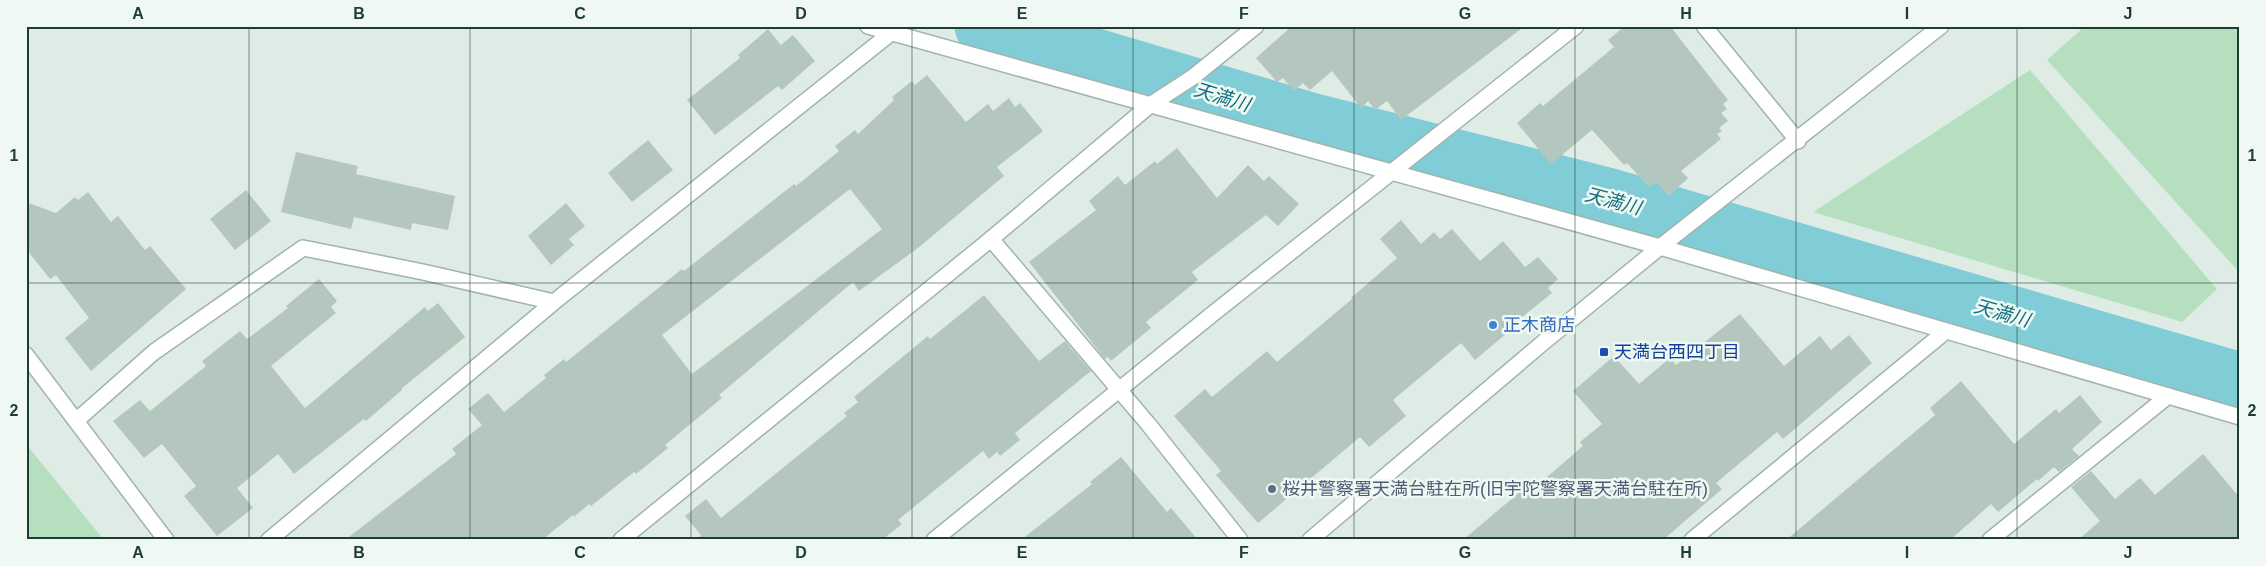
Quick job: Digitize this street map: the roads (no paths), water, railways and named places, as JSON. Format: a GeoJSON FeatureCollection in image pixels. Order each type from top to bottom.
{"type":"FeatureCollection","features":[{"type":"Feature","properties":{"kind":"street"},"geometry":{"type":"LineString","coordinates":[[868,26],[895,30],[1150,105],[1660,247],[2240,417]]}},
{"type":"Feature","properties":{"kind":"street"},"geometry":{"type":"LineString","coordinates":[[621,540],[991,238],[1150,105],[1193,76],[1256,26]]}},
{"type":"Feature","properties":{"kind":"street"},"geometry":{"type":"LineString","coordinates":[[934,540],[1118,390],[1576,26]]}},
{"type":"Feature","properties":{"kind":"street"},"geometry":{"type":"LineString","coordinates":[[1704,26],[1798,141]]}},
{"type":"Feature","properties":{"kind":"street"},"geometry":{"type":"LineString","coordinates":[[1310,540],[1545,341],[1660,247],[1798,141],[1941,26]]}},
{"type":"Feature","properties":{"kind":"street"},"geometry":{"type":"LineString","coordinates":[[269,540],[554,302],[895,30]]}},
{"type":"Feature","properties":{"kind":"street"},"geometry":{"type":"LineString","coordinates":[[991,238],[1149,425],[1240,540]]}},
{"type":"Feature","properties":{"kind":"street"},"geometry":{"type":"LineString","coordinates":[[77,420],[154,352],[303,248],[423,272],[554,302]]}},
{"type":"Feature","properties":{"kind":"street"},"geometry":{"type":"LineString","coordinates":[[1692,540],[1946,331]]}},
{"type":"Feature","properties":{"kind":"street"},"geometry":{"type":"LineString","coordinates":[[26,356],[77,420],[166,540]]}},
{"type":"Feature","properties":{"kind":"street"},"geometry":{"type":"LineString","coordinates":[[1990,540],[2168,396]]}},
{"type":"Feature","properties":{"kind":"waterway","name":"天満川"},"geometry":{"type":"LineString","coordinates":[[985,26],[1310,123],[1607,198],[2240,383]]}},
{"type":"Feature","properties":{"kind":"place","name":"正木商店"},"geometry":{"type":"Point","coordinates":[1493,325]}},
{"type":"Feature","properties":{"kind":"place","name":"天満台西四丁目"},"geometry":{"type":"Point","coordinates":[1604,352]}},
{"type":"Feature","properties":{"kind":"place","name":"桜井警察署天満台駐在所(旧宇陀警察署天満台駐在所)"},"geometry":{"type":"Point","coordinates":[1272,489]}}]}
